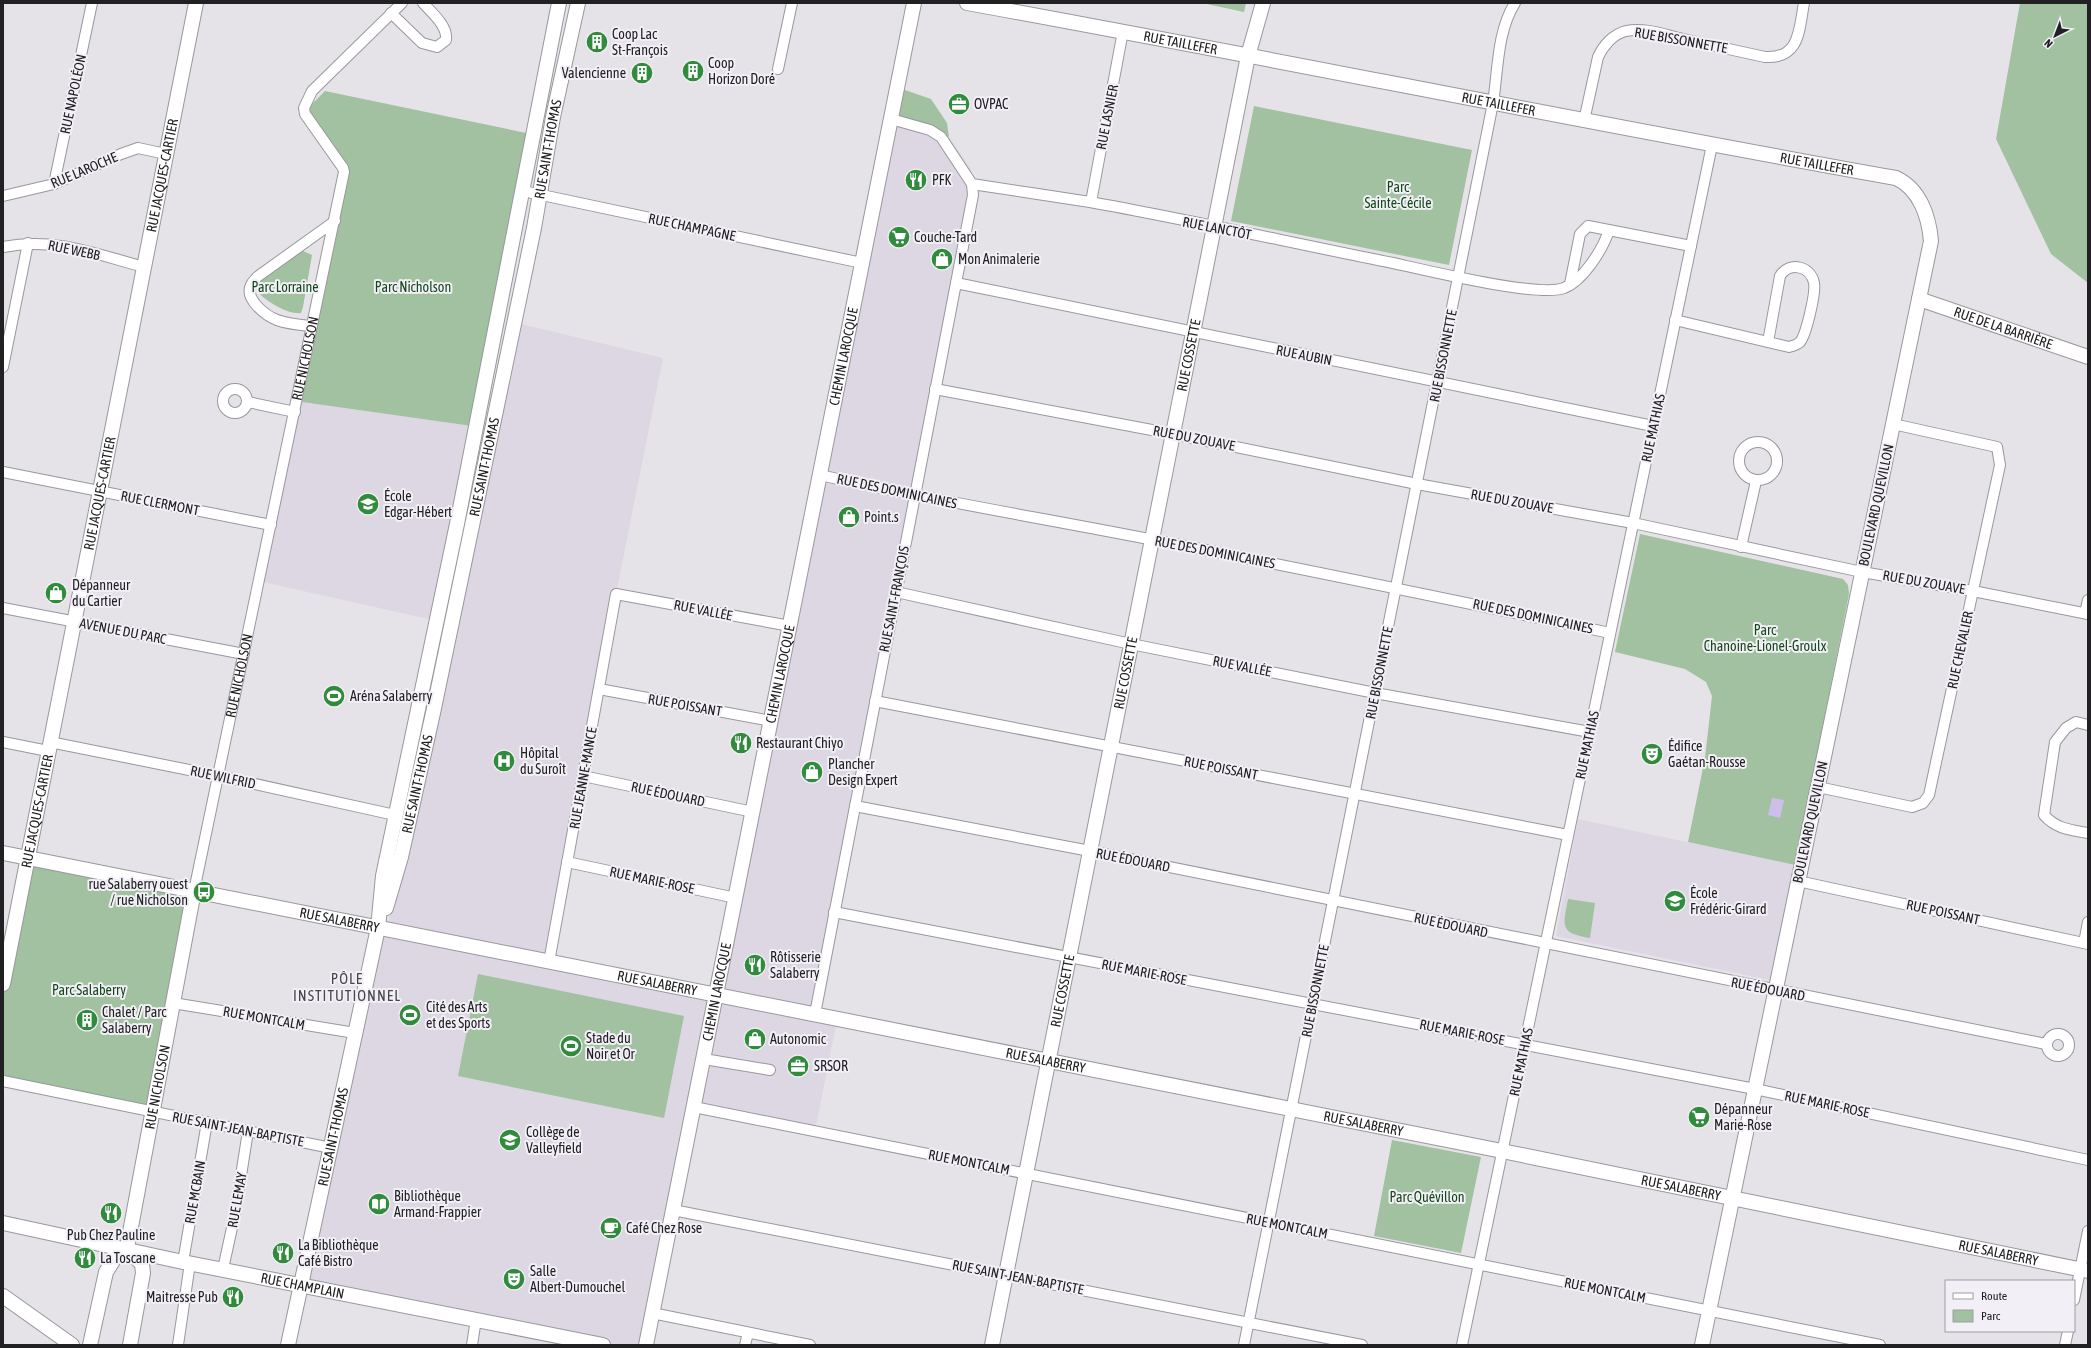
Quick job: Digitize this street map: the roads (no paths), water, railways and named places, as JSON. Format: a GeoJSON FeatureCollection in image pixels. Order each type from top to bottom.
{"type":"FeatureCollection","features":[{"type":"Feature","properties":{"kind":"street","name":"RUE NAPOLÉON"},"geometry":{"type":"LineString","coordinates":[[54,184],[92,3]]}},
{"type":"Feature","properties":{"kind":"street","name":"RUE JACQUES-CARTIER"},"geometry":{"type":"LineString","coordinates":[[3,984],[196,3]]}},
{"type":"Feature","properties":{"kind":"street"},"geometry":{"type":"LineString","coordinates":[[402,3],[391,13],[422,43],[437,47],[446,40],[447,34],[440,22],[422,3]]}},
{"type":"Feature","properties":{"kind":"street","name":"RUE SAINT-THOMAS"},"geometry":{"type":"LineString","coordinates":[[288,1345],[378,928],[383,876],[457,524],[559,3]]}},
{"type":"Feature","properties":{"kind":"street","name":"RUE SAINT-THOMAS"},"geometry":{"type":"LineString","coordinates":[[378,928],[388,902],[401,857],[534,228],[539,195],[578,3]]}},
{"type":"Feature","properties":{"kind":"street"},"geometry":{"type":"LineString","coordinates":[[778,69],[792,3]]}},
{"type":"Feature","properties":{"kind":"street","name":"CHEMIN LAROCQUE"},"geometry":{"type":"LineString","coordinates":[[646,1345],[914,3]]}},
{"type":"Feature","properties":{"kind":"street","name":"RUE TAILLEFER"},"geometry":{"type":"LineString","coordinates":[[967,3],[1123,31],[1584,121],[1896,178],[1903,181],[1911,188],[1930,223],[1931,241],[1919,299]]}},
{"type":"Feature","properties":{"kind":"street","name":"RUE COSSETTE"},"geometry":{"type":"LineString","coordinates":[[992,1345],[1248,56],[1263,3]]}},
{"type":"Feature","properties":{"kind":"street","name":"RUE BISSONNETTE"},"geometry":{"type":"LineString","coordinates":[[1244,1345],[1493,103],[1502,40],[1507,16],[1515,3]]}},
{"type":"Feature","properties":{"kind":"street","name":"RUE BISSONNETTE"},"geometry":{"type":"LineString","coordinates":[[1584,121],[1601,49],[1612,38],[1624,31],[1638,30],[1657,33],[1776,57],[1787,53],[1794,45],[1798,35],[1804,3]]}},
{"type":"Feature","properties":{"kind":"street","name":"RUE NICHOLSON"},"geometry":{"type":"LineString","coordinates":[[127,1248],[194,891],[295,412],[311,326],[342,185],[343,168],[306,114],[304,108],[312,91],[391,13]]}},
{"type":"Feature","properties":{"kind":"street","name":"RUE LASNIER"},"geometry":{"type":"LineString","coordinates":[[1091,202],[1123,31]]}},
{"type":"Feature","properties":{"kind":"street"},"geometry":{"type":"LineString","coordinates":[[891,119],[930,130],[941,137],[972,184]]}},
{"type":"Feature","properties":{"kind":"street","name":"RUE MATHIAS"},"geometry":{"type":"LineString","coordinates":[[1462,1345],[1712,145]]}},
{"type":"Feature","properties":{"kind":"street","name":"RUE LAROCHE"},"geometry":{"type":"LineString","coordinates":[[3,196],[54,184],[138,148],[166,154]]}},
{"type":"Feature","properties":{"kind":"street","name":"RUE LANCTÔT"},"geometry":{"type":"LineString","coordinates":[[972,184],[1091,202],[1458,277],[1528,288],[1555,290],[1570,284],[1581,274],[1605,245],[1609,230]]}},
{"type":"Feature","properties":{"kind":"street","name":"RUE SAINT-FRANÇOIS"},"geometry":{"type":"LineString","coordinates":[[815,1014],[973,195],[972,184]]}},
{"type":"Feature","properties":{"kind":"street","name":"RUE CHAMPAGNE"},"geometry":{"type":"LineString","coordinates":[[523,191],[862,263]]}},
{"type":"Feature","properties":{"kind":"street"},"geometry":{"type":"LineString","coordinates":[[311,326],[276,320],[264,312],[255,303],[250,291],[251,285],[257,278],[335,220]]}},
{"type":"Feature","properties":{"kind":"street"},"geometry":{"type":"LineString","coordinates":[[1570,284],[1580,234],[1588,226],[1691,246]]}},
{"type":"Feature","properties":{"kind":"street"},"geometry":{"type":"LineString","coordinates":[[3,367],[28,243]]}},
{"type":"Feature","properties":{"kind":"street","name":"RUE WEBB"},"geometry":{"type":"LineString","coordinates":[[3,247],[28,243],[61,245],[144,267]]}},
{"type":"Feature","properties":{"kind":"street"},"geometry":{"type":"LineString","coordinates":[[1675,320],[1789,347],[1799,343],[1804,335],[1815,283],[1812,276],[1803,268],[1796,266],[1790,267],[1783,270],[1780,276],[1768,342]]}},
{"type":"Feature","properties":{"kind":"street","name":"RUE AUBIN"},"geometry":{"type":"LineString","coordinates":[[956,283],[1193,333],[1653,426]]}},
{"type":"Feature","properties":{"kind":"street","name":"RUE DE LA BARRIÈRE"},"geometry":{"type":"LineString","coordinates":[[1919,299],[2088,357]]}},
{"type":"Feature","properties":{"kind":"street","name":"BOULEVARD QUEVILLON"},"geometry":{"type":"LineString","coordinates":[[1702,1345],[1919,299]]}},
{"type":"Feature","properties":{"kind":"street","name":"RUE DU ZOUAVE"},"geometry":{"type":"LineString","coordinates":[[935,389],[1173,434],[1417,484],[1633,524],[1862,572],[1973,591],[2087,614]]}},
{"type":"Feature","properties":{"kind":"street"},"geometry":{"type":"LineString","coordinates":[[248,402],[295,412]]}},
{"type":"Feature","properties":{"kind":"street","name":"RUE CHEVALIER"},"geometry":{"type":"LineString","coordinates":[[1818,787],[1912,807],[1923,803],[1929,795],[2000,465],[1997,448],[1893,424]]}},
{"type":"Feature","properties":{"kind":"street"},"geometry":{"type":"LineString","coordinates":[[476,425],[491,429]]}},
{"type":"Feature","properties":{"kind":"street","name":"RUE CLERMONT"},"geometry":{"type":"LineString","coordinates":[[3,472],[271,525]]}},
{"type":"Feature","properties":{"kind":"street","name":"RUE DES DOMINICAINES"},"geometry":{"type":"LineString","coordinates":[[820,475],[914,496],[1152,539],[1610,633]]}},
{"type":"Feature","properties":{"kind":"street"},"geometry":{"type":"LineString","coordinates":[[1741,546],[1756,481]]}},
{"type":"Feature","properties":{"kind":"street","name":"RUE VALLÉE"},"geometry":{"type":"LineString","coordinates":[[896,592],[1131,644],[1375,693],[1590,732]]}},
{"type":"Feature","properties":{"kind":"street","name":"RUE VALLÉE"},"geometry":{"type":"LineString","coordinates":[[616,594],[790,626]]}},
{"type":"Feature","properties":{"kind":"street","name":"RUE JEANNE-MANCE"},"geometry":{"type":"LineString","coordinates":[[549,962],[616,594]]}},
{"type":"Feature","properties":{"kind":"street"},"geometry":{"type":"LineString","coordinates":[[2087,614],[2088,600]]}},
{"type":"Feature","properties":{"kind":"street","name":"AVENUE DU PARC"},"geometry":{"type":"LineString","coordinates":[[3,608],[244,654]]}},
{"type":"Feature","properties":{"kind":"street","name":"RUE POISSANT"},"geometry":{"type":"LineString","coordinates":[[599,689],[771,721]]}},
{"type":"Feature","properties":{"kind":"street","name":"RUE POISSANT"},"geometry":{"type":"LineString","coordinates":[[875,702],[1111,746],[1354,795],[1568,835]]}},
{"type":"Feature","properties":{"kind":"street"},"geometry":{"type":"LineString","coordinates":[[2088,725],[2076,722],[2066,728],[2055,742],[2044,815],[2051,824],[2088,833]]}},
{"type":"Feature","properties":{"kind":"street","name":"RUE WILFRID"},"geometry":{"type":"LineString","coordinates":[[3,742],[49,747],[219,776],[395,815]]}},
{"type":"Feature","properties":{"kind":"street","name":"RUE ÉDOUARD"},"geometry":{"type":"LineString","coordinates":[[583,776],[753,812]]}},
{"type":"Feature","properties":{"kind":"street","name":"RUE ÉDOUARD"},"geometry":{"type":"LineString","coordinates":[[855,806],[1090,851],[1776,991],[2046,1044]]}},
{"type":"Feature","properties":{"kind":"street","name":"RUE SALABERRY"},"geometry":{"type":"LineString","coordinates":[[3,853],[716,996],[815,1014],[1049,1062],[1502,1151],[2084,1270]]}},
{"type":"Feature","properties":{"kind":"street","name":"RUE MARIE-ROSE"},"geometry":{"type":"LineString","coordinates":[[567,862],[736,898]]}},
{"type":"Feature","properties":{"kind":"street","name":"RUE POISSANT"},"geometry":{"type":"LineString","coordinates":[[1798,881],[2086,943]]}},
{"type":"Feature","properties":{"kind":"street","name":"RUE MARIE-ROSE"},"geometry":{"type":"LineString","coordinates":[[834,912],[1755,1089],[2088,1160]]}},
{"type":"Feature","properties":{"kind":"street"},"geometry":{"type":"LineString","coordinates":[[2086,943],[2088,922]]}},
{"type":"Feature","properties":{"kind":"street","name":"RUE MONTCALM"},"geometry":{"type":"LineString","coordinates":[[173,1003],[356,1033]]}},
{"type":"Feature","properties":{"kind":"street"},"geometry":{"type":"LineString","coordinates":[[704,1059],[770,1070]]}},
{"type":"Feature","properties":{"kind":"street","name":"RUE SAINT-JEAN-BAPTISTE"},"geometry":{"type":"LineString","coordinates":[[3,1081],[331,1148]]}},
{"type":"Feature","properties":{"kind":"street","name":"RUE MONTCALM"},"geometry":{"type":"LineString","coordinates":[[694,1107],[1880,1345]]}},
{"type":"Feature","properties":{"kind":"street","name":"RUE MCBAIN"},"geometry":{"type":"LineString","coordinates":[[178,1345],[187,1262],[207,1122]]}},
{"type":"Feature","properties":{"kind":"street","name":"RUE LEMAY"},"geometry":{"type":"LineString","coordinates":[[223,1269],[235,1214],[248,1131]]}},
{"type":"Feature","properties":{"kind":"street","name":"RUE SAINT-JEAN-BAPTISTE"},"geometry":{"type":"LineString","coordinates":[[673,1210],[1362,1345]]}},
{"type":"Feature","properties":{"kind":"street","name":"RUE CHAMPLAIN"},"geometry":{"type":"LineString","coordinates":[[3,1223],[127,1248],[187,1262],[603,1345]]}},
{"type":"Feature","properties":{"kind":"street"},"geometry":{"type":"LineString","coordinates":[[2075,1297],[2084,1270],[2088,1231]]}},
{"type":"Feature","properties":{"kind":"street"},"geometry":{"type":"LineString","coordinates":[[90,1345],[106,1272],[116,1256],[127,1248],[142,1264],[143,1273],[130,1345]]}},
{"type":"Feature","properties":{"kind":"street"},"geometry":{"type":"LineString","coordinates":[[3,1296],[72,1345]]}},
{"type":"Feature","properties":{"kind":"street"},"geometry":{"type":"LineString","coordinates":[[652,1313],[810,1345]]}},
{"type":"Feature","properties":{"kind":"street"},"geometry":{"type":"LineString","coordinates":[[472,1345],[476,1319]]}},
{"type":"Feature","properties":{"kind":"street"},"geometry":{"type":"LineString","coordinates":[[745,1345],[748,1332]]}},
{"type":"Feature","properties":{"kind":"street"},"geometry":{"type":"LineString","coordinates":[[2065,1345],[2068,1332]]}},
{"type":"Feature","properties":{"kind":"place","name":"Coop Lac St-François"},"geometry":{"type":"Point","coordinates":[597,42]}},
{"type":"Feature","properties":{"kind":"place","name":"Coop Horizon Doré"},"geometry":{"type":"Point","coordinates":[693,71]}},
{"type":"Feature","properties":{"kind":"place","name":"Valencienne"},"geometry":{"type":"Point","coordinates":[642,73]}},
{"type":"Feature","properties":{"kind":"place","name":"OVPAC"},"geometry":{"type":"Point","coordinates":[959,104]}},
{"type":"Feature","properties":{"kind":"place","name":"PFK"},"geometry":{"type":"Point","coordinates":[916,180]}},
{"type":"Feature","properties":{"kind":"place","name":"Couche-Tard"},"geometry":{"type":"Point","coordinates":[899,237]}},
{"type":"Feature","properties":{"kind":"place","name":"Mon Animalerie"},"geometry":{"type":"Point","coordinates":[942,259]}},
{"type":"Feature","properties":{"kind":"place","name":"École Edgar-Hébert"},"geometry":{"type":"Point","coordinates":[368,504]}},
{"type":"Feature","properties":{"kind":"place","name":"Point.s"},"geometry":{"type":"Point","coordinates":[849,517]}},
{"type":"Feature","properties":{"kind":"place","name":"Dépanneur du Cartier"},"geometry":{"type":"Point","coordinates":[56,593]}},
{"type":"Feature","properties":{"kind":"place","name":"Aréna Salaberry"},"geometry":{"type":"Point","coordinates":[334,696]}},
{"type":"Feature","properties":{"kind":"place","name":"Restaurant Chiyo"},"geometry":{"type":"Point","coordinates":[741,743]}},
{"type":"Feature","properties":{"kind":"place","name":"Édifice Gaétan-Rousse"},"geometry":{"type":"Point","coordinates":[1652,754]}},
{"type":"Feature","properties":{"kind":"place","name":"Hôpital du Suroît"},"geometry":{"type":"Point","coordinates":[504,761]}},
{"type":"Feature","properties":{"kind":"place","name":"Plancher Design Expert"},"geometry":{"type":"Point","coordinates":[812,772]}},
{"type":"Feature","properties":{"kind":"place","name":"rue Salaberry ouest / rue Nicholson"},"geometry":{"type":"Point","coordinates":[204,892]}},
{"type":"Feature","properties":{"kind":"place","name":"École Frédéric-Girard"},"geometry":{"type":"Point","coordinates":[1675,901]}},
{"type":"Feature","properties":{"kind":"place","name":"Rôtisserie Salaberry"},"geometry":{"type":"Point","coordinates":[755,965]}},
{"type":"Feature","properties":{"kind":"place","name":"Cité des Arts et des Sports"},"geometry":{"type":"Point","coordinates":[410,1015]}},
{"type":"Feature","properties":{"kind":"place","name":"Chalet / Parc Salaberry"},"geometry":{"type":"Point","coordinates":[87,1020]}},
{"type":"Feature","properties":{"kind":"place","name":"Autonomic"},"geometry":{"type":"Point","coordinates":[755,1039]}},
{"type":"Feature","properties":{"kind":"place","name":"Stade du Noir et Or"},"geometry":{"type":"Point","coordinates":[571,1046]}},
{"type":"Feature","properties":{"kind":"place","name":"SRSOR"},"geometry":{"type":"Point","coordinates":[798,1066]}},
{"type":"Feature","properties":{"kind":"place","name":"Dépanneur Marie-Rose"},"geometry":{"type":"Point","coordinates":[1699,1117]}},
{"type":"Feature","properties":{"kind":"place","name":"Collège de Valleyfield"},"geometry":{"type":"Point","coordinates":[510,1140]}},
{"type":"Feature","properties":{"kind":"place","name":"Bibliothèque Armand-Frappier"},"geometry":{"type":"Point","coordinates":[379,1204]}},
{"type":"Feature","properties":{"kind":"place","name":"Pub Chez Pauline"},"geometry":{"type":"Point","coordinates":[111,1213]}},
{"type":"Feature","properties":{"kind":"place","name":"Café Chez Rose"},"geometry":{"type":"Point","coordinates":[611,1228]}},
{"type":"Feature","properties":{"kind":"place","name":"La Bibliothèque Café Bistro"},"geometry":{"type":"Point","coordinates":[283,1253]}},
{"type":"Feature","properties":{"kind":"place","name":"La Toscane"},"geometry":{"type":"Point","coordinates":[85,1258]}},
{"type":"Feature","properties":{"kind":"place","name":"Salle Albert-Dumouchel"},"geometry":{"type":"Point","coordinates":[514,1279]}},
{"type":"Feature","properties":{"kind":"place","name":"Maitresse Pub"},"geometry":{"type":"Point","coordinates":[233,1297]}},
{"type":"Feature","properties":{"kind":"district","name":"PÔLE INSTITUTIONNEL"},"geometry":{"type":"Point","coordinates":[347,986]}},
{"type":"Feature","properties":{"kind":"park label","name":"Parc Sainte-Cécile"},"geometry":{"type":"Point","coordinates":[1398,196]}},
{"type":"Feature","properties":{"kind":"park label","name":"Parc Lorraine"},"geometry":{"type":"Point","coordinates":[285,287]}},
{"type":"Feature","properties":{"kind":"park label","name":"Parc Nicholson"},"geometry":{"type":"Point","coordinates":[413,287]}},
{"type":"Feature","properties":{"kind":"park label","name":"Parc Chanoine-Lionel-Groulx"},"geometry":{"type":"Point","coordinates":[1765,638]}},
{"type":"Feature","properties":{"kind":"park label","name":"Parc Salaberry"},"geometry":{"type":"Point","coordinates":[89,990]}},
{"type":"Feature","properties":{"kind":"park label","name":"Parc Quévillon"},"geometry":{"type":"Point","coordinates":[1427,1197]}}]}
